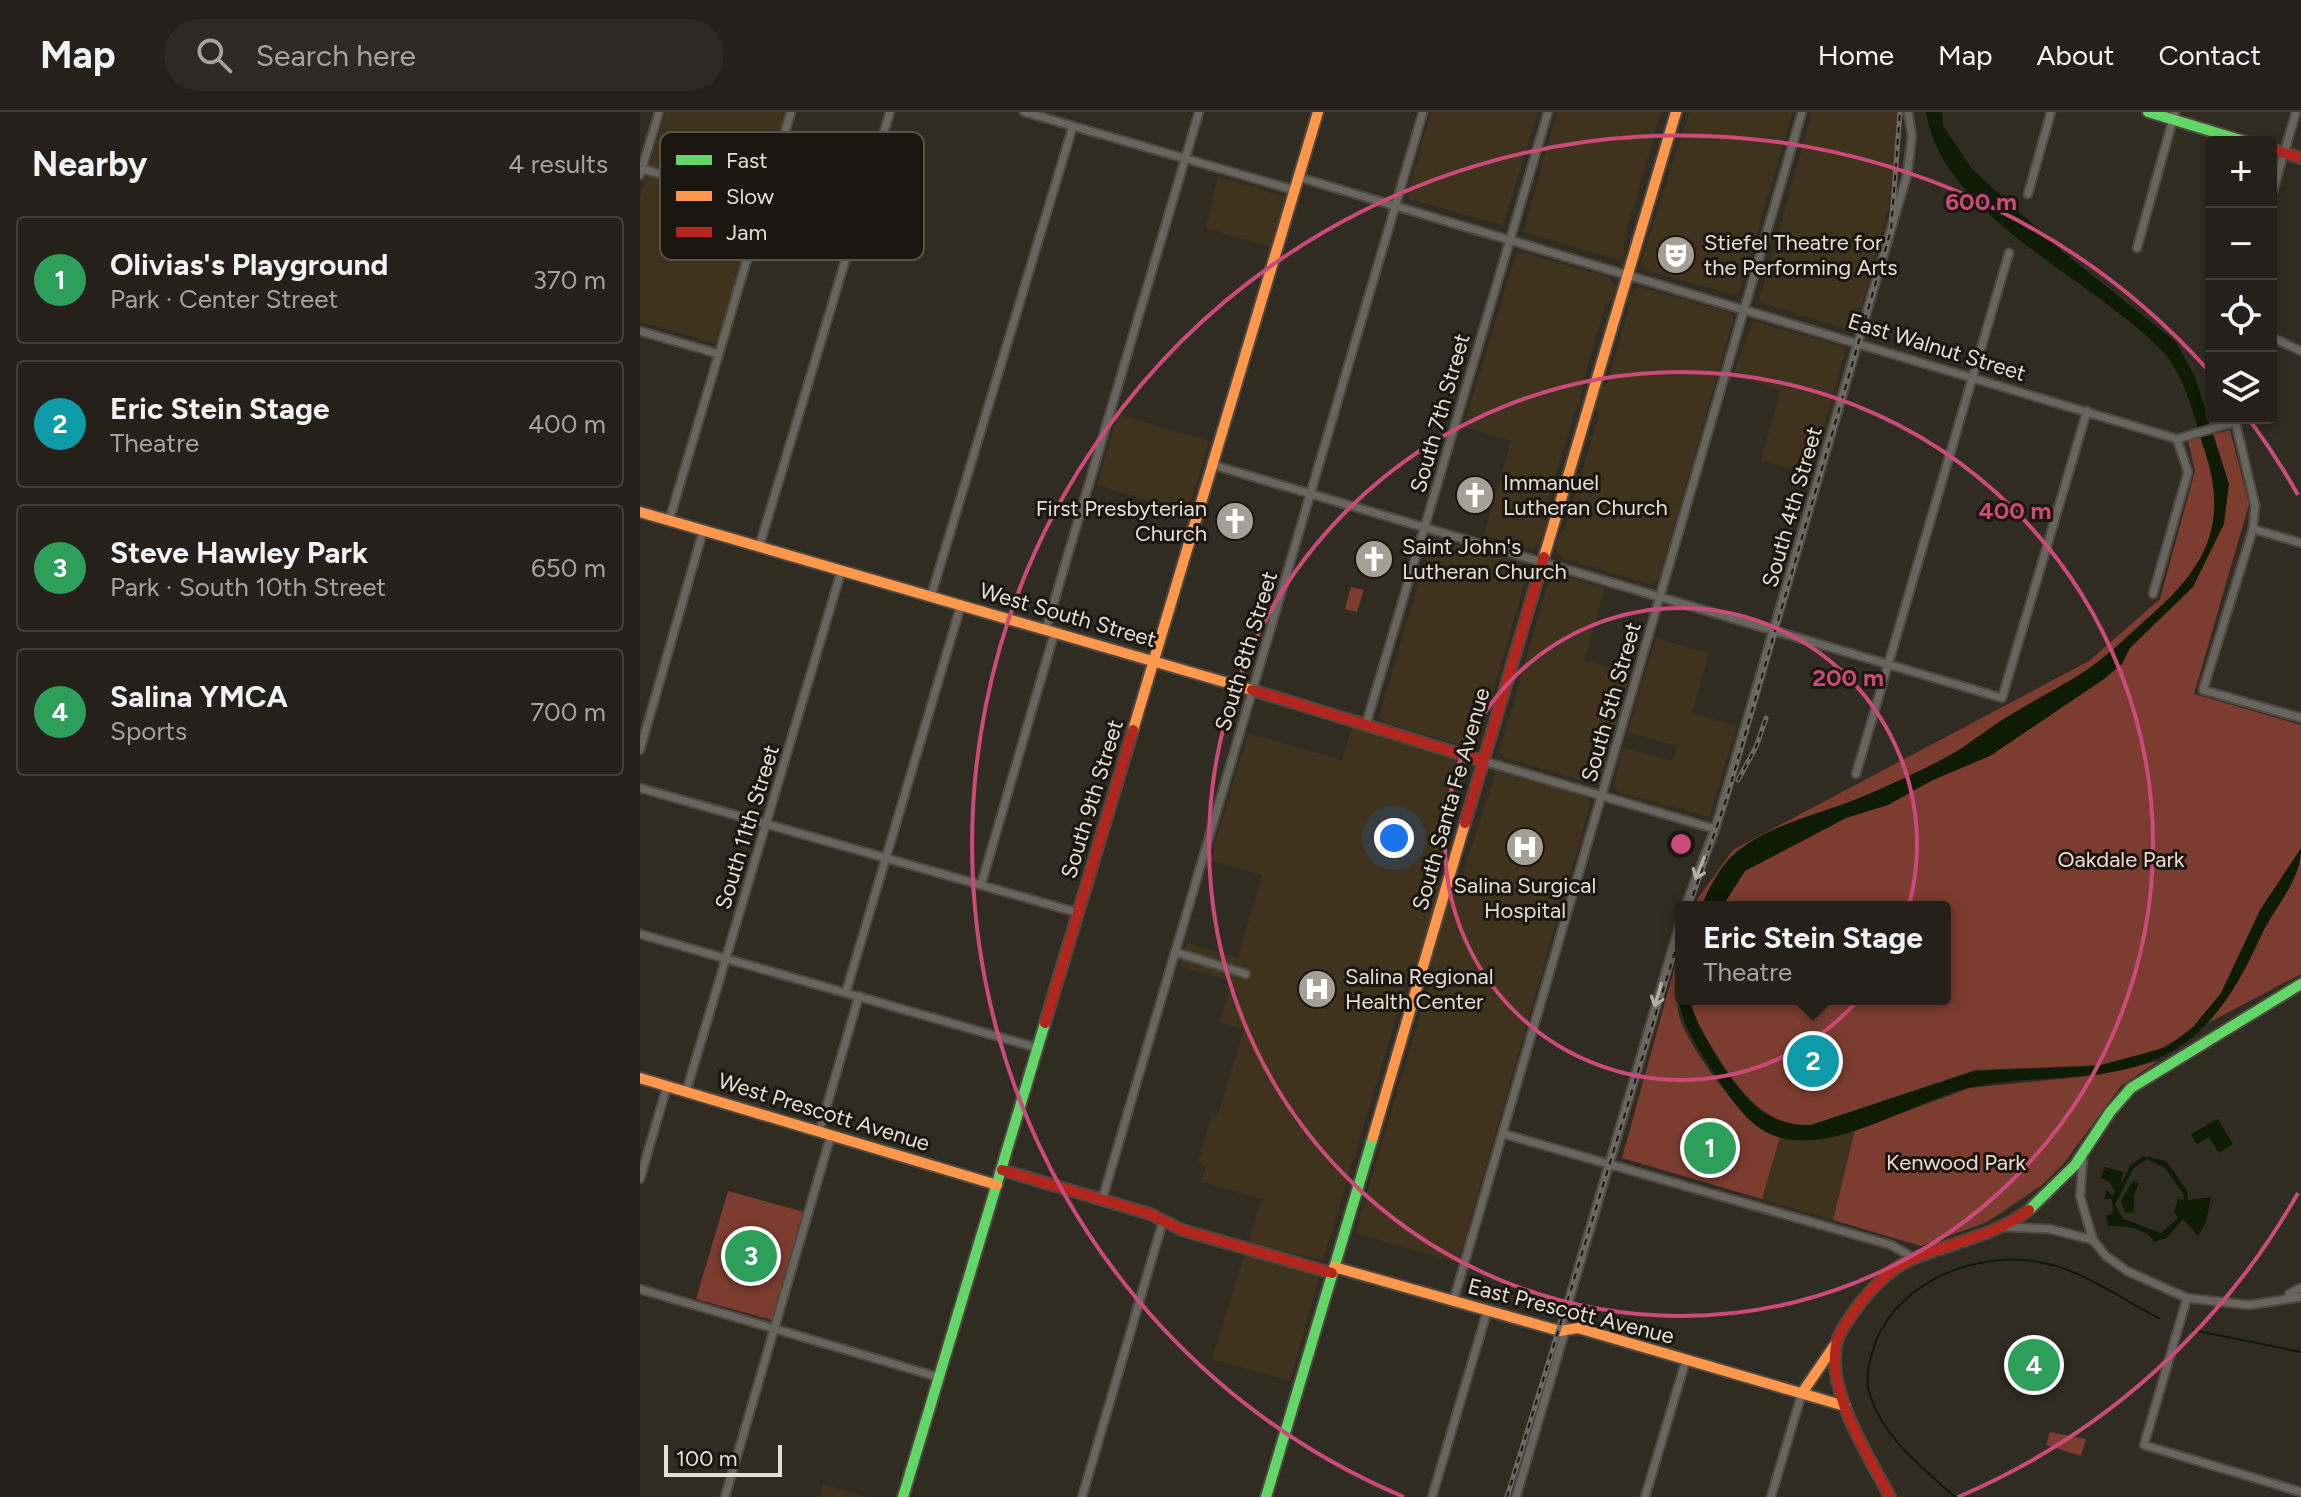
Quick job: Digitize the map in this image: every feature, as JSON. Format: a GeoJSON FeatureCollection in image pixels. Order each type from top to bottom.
{"type":"FeatureCollection","features":[{"type":"Feature","properties":{"kind":"street"},"geometry":{"type":"LineString","coordinates":[[641,170],[659,112]]}},
{"type":"Feature","properties":{"kind":"street"},"geometry":{"type":"LineString","coordinates":[[785,132],[791,112]]}},
{"type":"Feature","properties":{"kind":"street"},"geometry":{"type":"LineString","coordinates":[[884,132],[890,112]]}},
{"type":"Feature","properties":{"kind":"street"},"geometry":{"type":"LineString","coordinates":[[1024,112],[1294,190]]}},
{"type":"Feature","properties":{"kind":"street"},"geometry":{"type":"LineString","coordinates":[[981,885],[1050,630],[1199,112]]}},
{"type":"Feature","properties":{"kind":"street","name":"South 9th Street"},"geometry":{"type":"LineString","coordinates":[[903,1497],[1318,112]]}},
{"type":"Feature","properties":{"kind":"street","name":"South 8th Street"},"geometry":{"type":"LineString","coordinates":[[1102,1200],[1423,112]]}},
{"type":"Feature","properties":{"kind":"street","name":"South 7th Street"},"geometry":{"type":"LineString","coordinates":[[1366,724],[1548,112]]}},
{"type":"Feature","properties":{"kind":"street","name":"South Santa Fe Avenue"},"geometry":{"type":"LineString","coordinates":[[1266,1497],[1676,112]]}},
{"type":"Feature","properties":{"kind":"street","name":"South 5th Street"},"geometry":{"type":"LineString","coordinates":[[1453,1302],[1802,112]]}},
{"type":"Feature","properties":{"kind":"street","name":"South 4th Street"},"geometry":{"type":"LineString","coordinates":[[1687,901],[1715,829],[1907,175],[1912,136],[1908,112]]}},
{"type":"Feature","properties":{"kind":"street"},"geometry":{"type":"LineString","coordinates":[[2028,194],[2051,112]]}},
{"type":"Feature","properties":{"kind":"street"},"geometry":{"type":"LineString","coordinates":[[2148,112],[2174,116],[2230,136]]}},
{"type":"Feature","properties":{"kind":"street"},"geometry":{"type":"LineString","coordinates":[[2277,176],[2296,112]]}},
{"type":"Feature","properties":{"kind":"street"},"geometry":{"type":"LineString","coordinates":[[2137,248],[2174,116]]}},
{"type":"Feature","properties":{"kind":"street"},"geometry":{"type":"LineString","coordinates":[[931,596],[1073,126]]}},
{"type":"Feature","properties":{"kind":"street"},"geometry":{"type":"LineString","coordinates":[[2277,151],[2301,158]]}},
{"type":"Feature","properties":{"kind":"street","name":"East Walnut Street"},"geometry":{"type":"LineString","coordinates":[[1298,177],[1860,342],[2177,439]]}},
{"type":"Feature","properties":{"kind":"street"},"geometry":{"type":"LineString","coordinates":[[1856,774],[2009,253]]}},
{"type":"Feature","properties":{"kind":"street"},"geometry":{"type":"LineString","coordinates":[[669,521],[747,260]]}},
{"type":"Feature","properties":{"kind":"street"},"geometry":{"type":"LineString","coordinates":[[759,547],[845,260]]}},
{"type":"Feature","properties":{"kind":"street"},"geometry":{"type":"LineString","coordinates":[[640,331],[719,354]]}},
{"type":"Feature","properties":{"kind":"street"},"geometry":{"type":"LineString","coordinates":[[2277,340],[2301,351]]}},
{"type":"Feature","properties":{"kind":"street"},"geometry":{"type":"LineString","coordinates":[[1213,465],[2002,698],[2087,411]]}},
{"type":"Feature","properties":{"kind":"street"},"geometry":{"type":"LineString","coordinates":[[2153,594],[2188,472],[2177,439],[2228,424]]}},
{"type":"Feature","properties":{"kind":"street"},"geometry":{"type":"LineString","coordinates":[[2236,424],[2255,505],[2253,529],[2203,690],[2301,718]]}},
{"type":"Feature","properties":{"kind":"street","name":"West South Street"},"geometry":{"type":"LineString","coordinates":[[640,512],[1155,661],[1483,761]]}},
{"type":"Feature","properties":{"kind":"street"},"geometry":{"type":"LineString","coordinates":[[2253,529],[2301,543]]}},
{"type":"Feature","properties":{"kind":"street"},"geometry":{"type":"LineString","coordinates":[[640,750],[703,531]]}},
{"type":"Feature","properties":{"kind":"street","name":"South 11th Street"},"geometry":{"type":"LineString","coordinates":[[686,1092],[841,572]]}},
{"type":"Feature","properties":{"kind":"street"},"geometry":{"type":"LineString","coordinates":[[846,992],[961,605]]}},
{"type":"Feature","properties":{"kind":"street"},"geometry":{"type":"LineString","coordinates":[[1483,761],[1715,829]]}},
{"type":"Feature","properties":{"kind":"street"},"geometry":{"type":"LineString","coordinates":[[640,788],[1079,913]]}},
{"type":"Feature","properties":{"kind":"street"},"geometry":{"type":"LineString","coordinates":[[640,934],[1038,1048]]}},
{"type":"Feature","properties":{"kind":"street"},"geometry":{"type":"LineString","coordinates":[[1516,1497],[1675,941]]}},
{"type":"Feature","properties":{"kind":"street"},"geometry":{"type":"LineString","coordinates":[[1175,952],[1246,974]]}},
{"type":"Feature","properties":{"kind":"street"},"geometry":{"type":"LineString","coordinates":[[1771,1497],[1802,1393],[1814,1380],[1877,1280],[1912,1257],[2003,1227],[2037,1203],[2083,1156],[2104,1119],[2129,1089],[2267,1010],[2301,984]]}},
{"type":"Feature","properties":{"kind":"street"},"geometry":{"type":"LineString","coordinates":[[725,1497],[775,1329],[859,996]]}},
{"type":"Feature","properties":{"kind":"street","name":"West Prescott Avenue"},"geometry":{"type":"LineString","coordinates":[[640,1078],[997,1185]]}},
{"type":"Feature","properties":{"kind":"street"},"geometry":{"type":"LineString","coordinates":[[640,1179],[667,1086]]}},
{"type":"Feature","properties":{"kind":"street"},"geometry":{"type":"LineString","coordinates":[[1504,1134],[1891,1245],[1912,1257]]}},
{"type":"Feature","properties":{"kind":"street"},"geometry":{"type":"LineString","coordinates":[[2083,1156],[2080,1196],[2093,1240],[2106,1256],[2127,1271],[2187,1298],[2249,1305],[2283,1297],[2301,1297]]}},
{"type":"Feature","properties":{"kind":"street"},"geometry":{"type":"LineString","coordinates":[[1002,1170],[1333,1270]]}},
{"type":"Feature","properties":{"kind":"street"},"geometry":{"type":"LineString","coordinates":[[1082,1497],[1163,1221]]}},
{"type":"Feature","properties":{"kind":"street"},"geometry":{"type":"LineString","coordinates":[[2003,1227],[2050,1229],[2093,1240]]}},
{"type":"Feature","properties":{"kind":"street","name":"East Prescott Avenue"},"geometry":{"type":"LineString","coordinates":[[1333,1270],[1563,1331],[1578,1328],[1845,1406]]}},
{"type":"Feature","properties":{"kind":"street"},"geometry":{"type":"LineString","coordinates":[[2283,1297],[2301,1288]]}},
{"type":"Feature","properties":{"kind":"street"},"geometry":{"type":"LineString","coordinates":[[640,1289],[938,1377]]}},
{"type":"Feature","properties":{"kind":"street"},"geometry":{"type":"LineString","coordinates":[[2187,1298],[2144,1445],[2301,1492]]}},
{"type":"Feature","properties":{"kind":"street"},"geometry":{"type":"LineString","coordinates":[[1432,1497],[1487,1312]]}},
{"type":"Feature","properties":{"kind":"street"},"geometry":{"type":"LineString","coordinates":[[1838,1340],[1836,1357],[1845,1406],[1890,1497]]}},
{"type":"Feature","properties":{"kind":"street"},"geometry":{"type":"LineString","coordinates":[[1645,1497],[1686,1360]]}},
{"type":"Feature","properties":{"kind":"shaded area"},"geometry":{"type":"Polygon","coordinates":[[[666,112],[786,112],[780,132],[660,132],[660,260],[742,260],[719,338],[714,343],[640,322],[640,196],[666,112]]]}},
{"type":"Feature","properties":{"kind":"shaded area"},"geometry":{"type":"Polygon","coordinates":[[[1431,112],[1538,112],[1503,225],[1409,199],[1408,191],[1431,112]]]}},
{"type":"Feature","properties":{"kind":"shaded area"},"geometry":{"type":"Polygon","coordinates":[[[1557,112],[1661,112],[1624,240],[1624,255],[1619,260],[1523,232],[1557,112]]]}},
{"type":"Feature","properties":{"kind":"shaded area"},"geometry":{"type":"Polygon","coordinates":[[[1689,112],[1793,112],[1740,291],[1736,295],[1648,271],[1640,265],[1689,112]]]}},
{"type":"Feature","properties":{"kind":"shaded area"},"geometry":{"type":"Polygon","coordinates":[[[1812,112],[1898,112],[1889,206],[1856,326],[1850,330],[1759,302],[1812,112]]]}},
{"type":"Feature","properties":{"kind":"shaded area"},"geometry":{"type":"Polygon","coordinates":[[[1926,112],[1942,112],[1943,126],[1972,169],[2063,252],[2176,342],[2195,377],[2205,408],[2205,424],[2210,424],[2229,484],[2224,524],[2193,587],[2130,648],[2122,664],[2104,679],[1990,756],[1933,780],[1888,805],[1846,818],[1745,871],[1726,901],[1704,901],[1723,867],[1746,845],[1778,828],[1864,796],[1941,760],[2095,664],[2169,598],[2198,562],[2207,543],[2213,523],[2212,478],[2189,400],[2171,362],[2134,325],[2025,244],[1990,215],[1960,184],[1938,150],[1926,112]]]}},
{"type":"Feature","properties":{"kind":"shaded area"},"geometry":{"type":"Polygon","coordinates":[[[1218,176],[1285,197],[1273,248],[1206,228],[1218,176]]]}},
{"type":"Feature","properties":{"kind":"shaded area"},"geometry":{"type":"Polygon","coordinates":[[[1520,252],[1609,277],[1616,288],[1612,300],[1605,305],[1579,407],[1574,413],[1544,514],[1546,522],[1540,543],[1532,549],[1484,535],[1511,441],[1463,427],[1516,254],[1520,252]]]}},
{"type":"Feature","properties":{"kind":"shaded area"},"geometry":{"type":"Polygon","coordinates":[[[1638,286],[1730,313],[1734,317],[1659,579],[1651,585],[1563,558],[1555,548],[1559,535],[1565,530],[1599,414],[1595,409],[1602,388],[1608,382],[1629,307],[1627,301],[1638,286]]]}},
{"type":"Feature","properties":{"kind":"shaded area"},"geometry":{"type":"Polygon","coordinates":[[[1753,321],[1846,347],[1811,475],[1761,460],[1781,390],[1733,375],[1753,321]]]}},
{"type":"Feature","properties":{"kind":"shaded area"},"geometry":{"type":"Polygon","coordinates":[[[1118,414],[1209,441],[1188,512],[1097,485],[1118,414]]]}},
{"type":"Feature","properties":{"kind":"shaded area"},"geometry":{"type":"Polygon","coordinates":[[[1432,538],[1524,563],[1529,568],[1478,743],[1473,748],[1384,723],[1379,716],[1432,538]]]}},
{"type":"Feature","properties":{"kind":"shaded area"},"geometry":{"type":"Polygon","coordinates":[[[1558,574],[1605,588],[1584,660],[1630,674],[1602,776],[1595,784],[1508,759],[1499,753],[1549,579],[1558,574]]]}},
{"type":"Feature","properties":{"kind":"shaded area"},"geometry":{"type":"Polygon","coordinates":[[[1656,638],[1709,653],[1692,713],[1737,726],[1709,817],[1620,793],[1614,786],[1623,748],[1673,761],[1677,746],[1627,732],[1656,638]]]}},
{"type":"Feature","properties":{"kind":"shaded area","name":"Salina Regional Health Center"},"geometry":{"type":"Polygon","coordinates":[[[1352,727],[1467,762],[1434,879],[1459,886],[1496,771],[1585,796],[1591,802],[1458,1263],[1355,1233],[1434,967],[1413,962],[1323,1260],[1248,1243],[1261,1199],[1201,1182],[1206,1166],[1198,1163],[1212,1113],[1218,1114],[1244,1029],[1219,1022],[1232,981],[1180,966],[1187,943],[1238,958],[1262,875],[1210,861],[1248,733],[1342,760],[1352,727]]]}},
{"type":"Feature","properties":{"kind":"shaded area"},"geometry":{"type":"Polygon","coordinates":[[[2301,848],[2292,882],[2219,1010],[2181,1046],[2157,1059],[2098,1074],[1972,1087],[1871,1125],[1818,1139],[1793,1140],[1770,1134],[1751,1122],[1695,1043],[1680,1008],[1680,1005],[1692,1005],[1708,1042],[1728,1073],[1759,1109],[1777,1120],[1811,1125],[1975,1071],[2099,1066],[2167,1047],[2193,1027],[2221,993],[2260,910],[2301,848]]]}},
{"type":"Feature","properties":{"kind":"shaded area"},"geometry":{"type":"Polygon","coordinates":[[[2218,1119],[2233,1144],[2219,1153],[2209,1137],[2197,1144],[2191,1134],[2218,1119]]]}},
{"type":"Feature","properties":{"kind":"shaded area"},"geometry":{"type":"Polygon","coordinates":[[[1855,1130],[1833,1220],[1762,1199],[1780,1137],[1823,1140],[1855,1130]]]}},
{"type":"Feature","properties":{"kind":"shaded area"},"geometry":{"type":"Polygon","coordinates":[[[2143,1156],[2166,1161],[2187,1190],[2188,1200],[2211,1197],[2206,1222],[2198,1236],[2183,1219],[2167,1238],[2154,1242],[2139,1230],[2108,1226],[2106,1216],[2113,1213],[2112,1199],[2104,1199],[2107,1190],[2112,1195],[2115,1192],[2110,1183],[2101,1178],[2104,1167],[2123,1172],[2121,1184],[2130,1166],[2143,1156]],[[2147,1159],[2133,1169],[2115,1205],[2123,1219],[2161,1233],[2178,1218],[2174,1212],[2178,1199],[2183,1200],[2184,1195],[2165,1168],[2147,1159]]]}},
{"type":"Feature","properties":{"kind":"shaded area"},"geometry":{"type":"Polygon","coordinates":[[[2133,1181],[2139,1183],[2134,1194],[2134,1212],[2125,1213],[2121,1200],[2133,1181]]]}},
{"type":"Feature","properties":{"kind":"shaded area"},"geometry":{"type":"Polygon","coordinates":[[[1245,1252],[1319,1276],[1290,1381],[1212,1359],[1245,1252]]]}},
{"type":"Feature","properties":{"kind":"shaded area"},"geometry":{"type":"Polygon","coordinates":[[[823,1484],[867,1497],[819,1497],[823,1484]]]}},
{"type":"Feature","properties":{"kind":"green space","name":"Oakdale Park"},"geometry":{"type":"Polygon","coordinates":[[[2230,430],[2249,504],[2194,694],[2301,725],[2301,974],[2155,1051],[2099,1065],[1975,1070],[1811,1125],[1790,1123],[1771,1116],[1754,1103],[1727,1070],[1693,1016],[1691,1005],[1951,1005],[1951,901],[1696,901],[1733,850],[2089,661],[2160,599],[2195,471],[2188,441],[2230,430]]]}},
{"type":"Feature","properties":{"kind":"green space"},"geometry":{"type":"Polygon","coordinates":[[[1351,587],[1364,590],[1357,612],[1345,609],[1351,587]]]}},
{"type":"Feature","properties":{"kind":"green space"},"geometry":{"type":"Polygon","coordinates":[[[1675,967],[1675,1005],[1678,1005],[1681,1022],[1697,1053],[1737,1105],[1766,1130],[1780,1137],[1762,1199],[1622,1158],[1675,967]]]}},
{"type":"Feature","properties":{"kind":"green space","name":"Kenwood Park"},"geometry":{"type":"Polygon","coordinates":[[[2158,1061],[2121,1086],[2064,1163],[2042,1185],[1987,1222],[1921,1246],[1833,1220],[1855,1130],[1970,1088],[2099,1075],[2158,1061]]]}},
{"type":"Feature","properties":{"kind":"green space"},"geometry":{"type":"Polygon","coordinates":[[[728,1191],[804,1212],[772,1320],[696,1299],[728,1191]]]}},
{"type":"Feature","properties":{"kind":"green space"},"geometry":{"type":"Polygon","coordinates":[[[2050,1432],[2086,1439],[2081,1456],[2046,1445],[2050,1432]]]}},
{"type":"Feature","properties":{"kind":"waterway"},"geometry":{"type":"LineString","coordinates":[[1955,1497],[1894,1439],[1876,1411],[1868,1390],[1869,1364],[1881,1330],[1895,1310],[1913,1293],[1934,1279],[1982,1262],[2032,1261],[2082,1276],[2159,1318]]}},
{"type":"Feature","properties":{"kind":"waterway"},"geometry":{"type":"LineString","coordinates":[[2193,1330],[2301,1352]]}},
{"type":"Feature","properties":{"kind":"railway"},"geometry":{"type":"LineString","coordinates":[[1691,901],[1727,797],[1891,230],[1900,112]]}},
{"type":"Feature","properties":{"kind":"railway"},"geometry":{"type":"LineString","coordinates":[[1738,780],[1756,747],[1766,718]]}},
{"type":"Feature","properties":{"kind":"railway"},"geometry":{"type":"LineString","coordinates":[[1507,1497],[1675,951]]}},
{"type":"Feature","properties":{"kind":"traffic: fast"},"geometry":{"type":"LineString","coordinates":[[2148,112],[2227,136]]}},
{"type":"Feature","properties":{"kind":"traffic: fast"},"geometry":{"type":"LineString","coordinates":[[2029,1210],[2075,1165],[2110,1112],[2131,1088],[2301,984]]}},
{"type":"Feature","properties":{"kind":"traffic: fast"},"geometry":{"type":"LineString","coordinates":[[903,1497],[1045,1023]]}},
{"type":"Feature","properties":{"kind":"traffic: fast"},"geometry":{"type":"LineString","coordinates":[[1266,1497],[1373,1137]]}},
{"type":"Feature","properties":{"kind":"traffic: slow"},"geometry":{"type":"LineString","coordinates":[[1133,730],[1318,112]]}},
{"type":"Feature","properties":{"kind":"traffic: slow"},"geometry":{"type":"LineString","coordinates":[[1544,557],[1676,112]]}},
{"type":"Feature","properties":{"kind":"traffic: slow"},"geometry":{"type":"LineString","coordinates":[[640,512],[1252,690]]}},
{"type":"Feature","properties":{"kind":"traffic: slow"},"geometry":{"type":"LineString","coordinates":[[1373,1137],[1465,823]]}},
{"type":"Feature","properties":{"kind":"traffic: slow"},"geometry":{"type":"LineString","coordinates":[[640,1078],[997,1185]]}},
{"type":"Feature","properties":{"kind":"traffic: slow"},"geometry":{"type":"LineString","coordinates":[[1334,1267],[1560,1331],[1578,1328],[1845,1406]]}},
{"type":"Feature","properties":{"kind":"traffic: slow"},"geometry":{"type":"LineString","coordinates":[[1802,1393],[1834,1346]]}},
{"type":"Feature","properties":{"kind":"traffic: jam"},"geometry":{"type":"LineString","coordinates":[[2277,151],[2301,158]]}},
{"type":"Feature","properties":{"kind":"traffic: jam"},"geometry":{"type":"LineString","coordinates":[[1465,823],[1544,557]]}},
{"type":"Feature","properties":{"kind":"traffic: jam"},"geometry":{"type":"LineString","coordinates":[[1252,690],[1483,761]]}},
{"type":"Feature","properties":{"kind":"traffic: jam"},"geometry":{"type":"LineString","coordinates":[[1045,1023],[1133,730]]}},
{"type":"Feature","properties":{"kind":"traffic: jam"},"geometry":{"type":"LineString","coordinates":[[1002,1170],[1150,1214],[1182,1230],[1332,1273]]}},
{"type":"Feature","properties":{"kind":"traffic: jam"},"geometry":{"type":"LineString","coordinates":[[1890,1497],[1842,1399],[1835,1357],[1840,1333],[1867,1295],[1900,1265],[1989,1232],[2029,1210]]}},
{"type":"Feature","properties":{"kind":"place","name":"Stiefel Theatre for the Performing Arts"},"geometry":{"type":"Point","coordinates":[1676,255]}},
{"type":"Feature","properties":{"kind":"place","name":"Immanuel Lutheran Church"},"geometry":{"type":"Point","coordinates":[1475,495]}},
{"type":"Feature","properties":{"kind":"place","name":"First Presbyterian Church"},"geometry":{"type":"Point","coordinates":[1235,521]}},
{"type":"Feature","properties":{"kind":"place","name":"Saint John's Lutheran Church"},"geometry":{"type":"Point","coordinates":[1374,559]}},
{"type":"Feature","properties":{"kind":"place","name":"Salina Surgical Hospital"},"geometry":{"type":"Point","coordinates":[1525,847]}},
{"type":"Feature","properties":{"kind":"place","name":"Salina Regional Health Center"},"geometry":{"type":"Point","coordinates":[1317,989]}},
{"type":"Feature","properties":{"kind":"place","name":"Eric Stein Stage"},"geometry":{"type":"Point","coordinates":[1813,1061]}},
{"type":"Feature","properties":{"kind":"place","name":"Olivias's Playground"},"geometry":{"type":"Point","coordinates":[1710,1148]}},
{"type":"Feature","properties":{"kind":"place","name":"Steve Hawley Park"},"geometry":{"type":"Point","coordinates":[751,1256]}},
{"type":"Feature","properties":{"kind":"place","name":"Salina YMCA"},"geometry":{"type":"Point","coordinates":[2034,1365]}}]}
